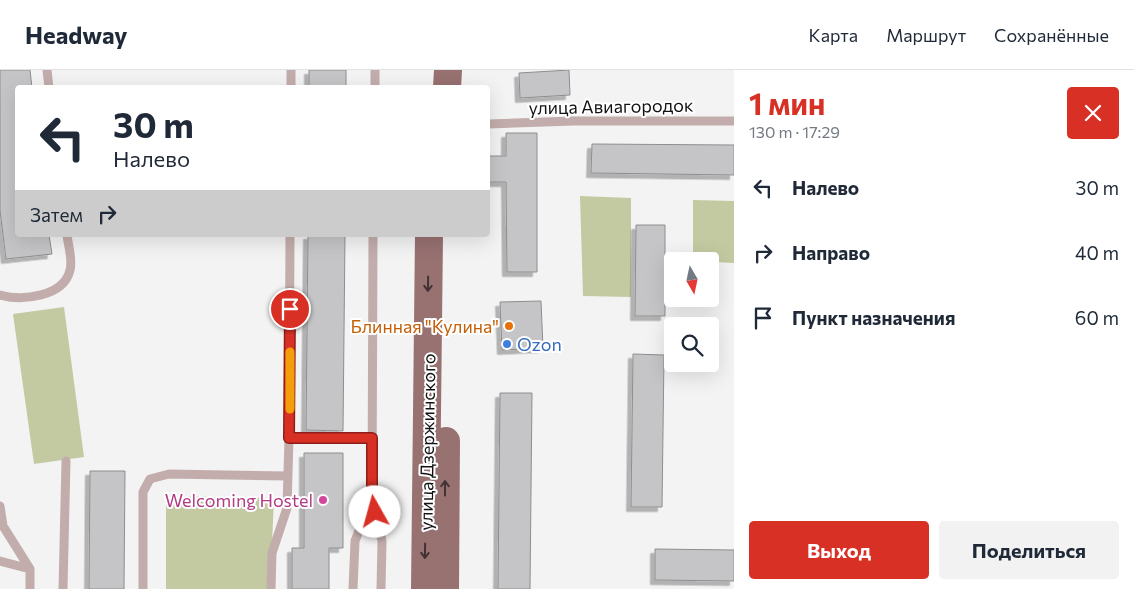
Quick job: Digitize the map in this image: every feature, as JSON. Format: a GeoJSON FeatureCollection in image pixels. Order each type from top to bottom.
{"type":"FeatureCollection","features":[{"type":"Feature","properties":{"kind":"main road"},"geometry":{"type":"LineString","coordinates":[[430,70],[430,85]]}},
{"type":"Feature","properties":{"kind":"main road"},"geometry":{"type":"LineString","coordinates":[[448,70],[448,85]]}},
{"type":"Feature","properties":{"kind":"main road","name":"улица Дзержинского"},"geometry":{"type":"LineString","coordinates":[[425,589],[429,237]]}},
{"type":"Feature","properties":{"kind":"main road","name":"улица Дзержинского"},"geometry":{"type":"LineString","coordinates":[[445,589],[446,237]]}},
{"type":"Feature","properties":{"kind":"lane"},"geometry":{"type":"LineString","coordinates":[[47,70],[49,85]]}},
{"type":"Feature","properties":{"kind":"lane"},"geometry":{"type":"LineString","coordinates":[[291,70],[291,85]]}},
{"type":"Feature","properties":{"kind":"lane"},"geometry":{"type":"LineString","coordinates":[[374,85],[375,70]]}},
{"type":"Feature","properties":{"kind":"lane","name":"улица Авиагородок"},"geometry":{"type":"LineString","coordinates":[[490,124],[573,121],[734,121]]}},
{"type":"Feature","properties":{"kind":"lane"},"geometry":{"type":"LineString","coordinates":[[0,295],[12,298],[51,293],[64,283],[71,269],[67,237]]}},
{"type":"Feature","properties":{"kind":"lane"},"geometry":{"type":"LineString","coordinates":[[271,589],[272,553],[287,508],[290,237]]}},
{"type":"Feature","properties":{"kind":"lane"},"geometry":{"type":"LineString","coordinates":[[373,237],[372,498],[382,541],[381,589]]}},
{"type":"Feature","properties":{"kind":"lane"},"geometry":{"type":"LineString","coordinates":[[289,438],[372,438]]}},
{"type":"Feature","properties":{"kind":"lane"},"geometry":{"type":"LineString","coordinates":[[63,589],[66,461]]}},
{"type":"Feature","properties":{"kind":"lane"},"geometry":{"type":"LineString","coordinates":[[143,589],[143,492],[150,479],[169,474],[288,476]]}},
{"type":"Feature","properties":{"kind":"lane"},"geometry":{"type":"LineString","coordinates":[[353,589],[355,541],[372,498]]}},
{"type":"Feature","properties":{"kind":"lane"},"geometry":{"type":"LineString","coordinates":[[0,506],[2,526],[30,569],[30,589]]}},
{"type":"Feature","properties":{"kind":"lane"},"geometry":{"type":"LineString","coordinates":[[0,561],[30,569]]}},
{"type":"Feature","properties":{"kind":"green space"},"geometry":{"type":"Polygon","coordinates":[[[580,196],[631,198],[631,297],[583,296],[580,196]]]}},
{"type":"Feature","properties":{"kind":"green space"},"geometry":{"type":"Polygon","coordinates":[[[693,200],[734,201],[734,263],[719,262],[719,252],[693,252],[693,200]]]}},
{"type":"Feature","properties":{"kind":"green space"},"geometry":{"type":"Polygon","coordinates":[[[64,307],[84,457],[34,464],[13,314],[64,307]]]}},
{"type":"Feature","properties":{"kind":"green space"},"geometry":{"type":"Polygon","coordinates":[[[166,496],[274,498],[270,589],[166,589],[166,496]]]}},
{"type":"Feature","properties":{"kind":"building"},"geometry":{"type":"Polygon","coordinates":[[[0,70],[30,70],[32,85],[15,85],[15,237],[49,237],[52,254],[6,259],[0,210],[0,70]]]}},
{"type":"Feature","properties":{"kind":"building"},"geometry":{"type":"Polygon","coordinates":[[[309,70],[346,70],[346,85],[309,85],[309,70]]]}},
{"type":"Feature","properties":{"kind":"building"},"geometry":{"type":"Polygon","coordinates":[[[569,70],[570,95],[520,98],[519,73],[569,70]]]}},
{"type":"Feature","properties":{"kind":"building"},"geometry":{"type":"Polygon","coordinates":[[[506,133],[537,133],[537,272],[507,272],[506,182],[490,182],[490,156],[506,156],[506,133]]]}},
{"type":"Feature","properties":{"kind":"building"},"geometry":{"type":"Polygon","coordinates":[[[592,144],[734,145],[734,175],[591,173],[592,144]]]}},
{"type":"Feature","properties":{"kind":"building"},"geometry":{"type":"Polygon","coordinates":[[[636,225],[665,225],[665,316],[635,316],[636,225]]]}},
{"type":"Feature","properties":{"kind":"building"},"geometry":{"type":"Polygon","coordinates":[[[308,237],[345,237],[343,431],[306,430],[308,237]]]}},
{"type":"Feature","properties":{"kind":"building"},"geometry":{"type":"Polygon","coordinates":[[[541,301],[543,348],[502,350],[500,302],[541,301]]]}},
{"type":"Feature","properties":{"kind":"building"},"geometry":{"type":"Polygon","coordinates":[[[633,354],[664,355],[662,507],[631,507],[633,354]]]}},
{"type":"Feature","properties":{"kind":"building"},"geometry":{"type":"Polygon","coordinates":[[[500,393],[532,393],[530,589],[498,589],[500,393]]]}},
{"type":"Feature","properties":{"kind":"building"},"geometry":{"type":"Polygon","coordinates":[[[304,453],[343,453],[343,548],[329,548],[329,589],[292,589],[292,548],[304,548],[304,453]]]}},
{"type":"Feature","properties":{"kind":"building"},"geometry":{"type":"Polygon","coordinates":[[[90,471],[125,471],[124,589],[89,589],[90,471]]]}},
{"type":"Feature","properties":{"kind":"building"},"geometry":{"type":"Polygon","coordinates":[[[655,549],[734,550],[734,581],[655,580],[655,549]]]}},
{"type":"Feature","properties":{"kind":"slow traffic"},"geometry":{"type":"LineString","coordinates":[[290,352],[290,409]]}},
{"type":"Feature","properties":{"kind":"place","name":"Блинная \"Кулина\""},"geometry":{"type":"Point","coordinates":[509,326]}},
{"type":"Feature","properties":{"kind":"place","name":"Ozon"},"geometry":{"type":"Point","coordinates":[507,344]}},
{"type":"Feature","properties":{"kind":"place","name":"Welcoming Hostel"},"geometry":{"type":"Point","coordinates":[323,500]}},
{"type":"Feature","properties":{"kind":"route"},"geometry":{"type":"LineString","coordinates":[[290,309],[289,438],[372,438],[372,498],[375,512]]}}]}
